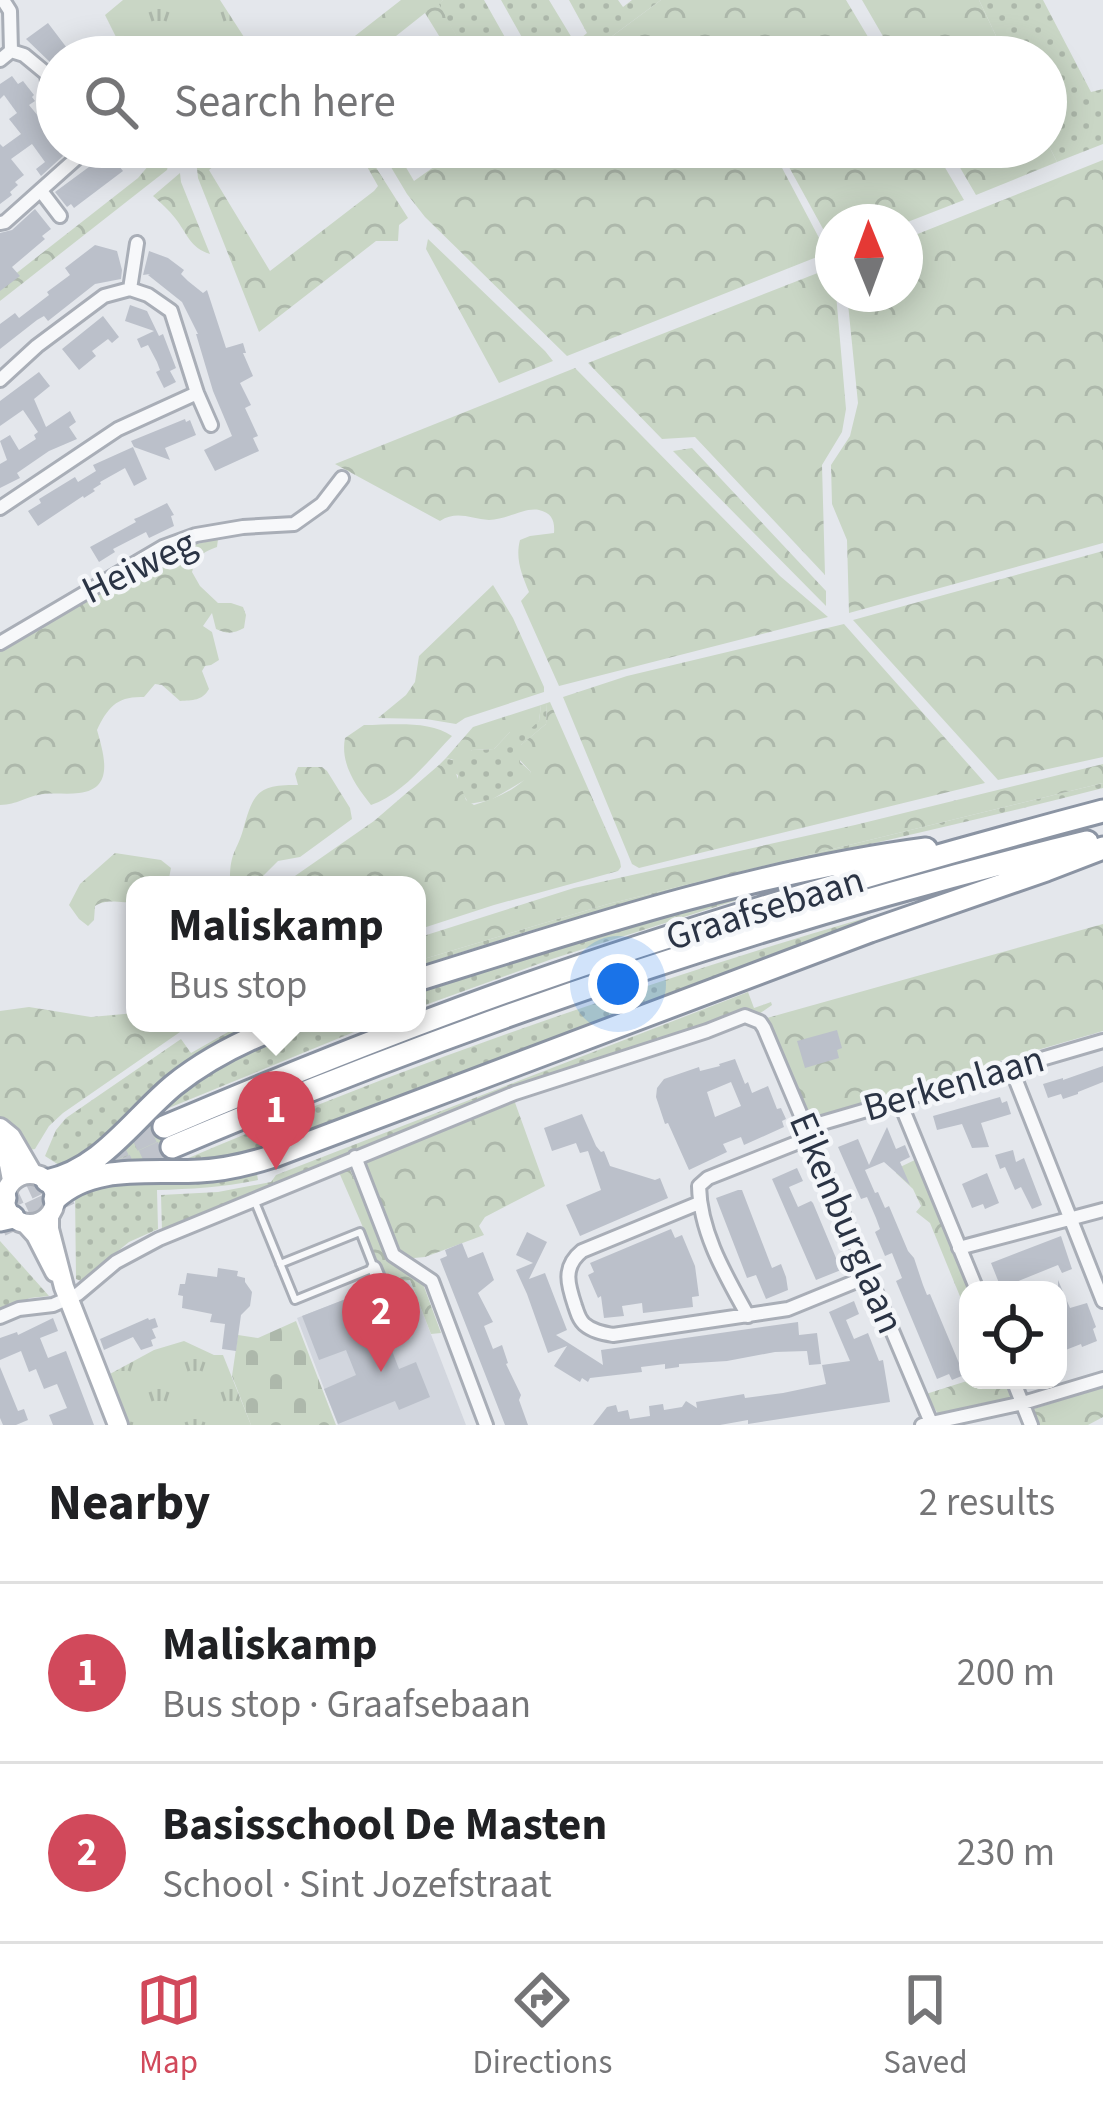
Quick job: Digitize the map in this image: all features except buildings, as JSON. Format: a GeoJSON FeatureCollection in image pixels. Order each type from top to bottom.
{"type":"FeatureCollection","features":[{"type":"Feature","properties":{"kind":"highway","name":"Graafsebaan"},"geometry":{"type":"LineString","coordinates":[[426,1022],[530,983],[799,897],[1103,812]]}},
{"type":"Feature","properties":{"kind":"highway","name":"Graafsebaan"},"geometry":{"type":"LineString","coordinates":[[398,1032],[168,1137],[600,983],[828,911],[1103,838]]}},
{"type":"Feature","properties":{"kind":"highway"},"geometry":{"type":"LineString","coordinates":[[426,977],[652,909],[812,869],[998,840]]}},
{"type":"Feature","properties":{"kind":"highway"},"geometry":{"type":"LineString","coordinates":[[46,1192],[109,1174],[221,1169],[274,1156],[1103,848]]}},
{"type":"Feature","properties":{"kind":"highway"},"geometry":{"type":"LineString","coordinates":[[46,1192],[94,1160],[191,1072],[266,1032]]}},
{"type":"Feature","properties":{"kind":"street"},"geometry":{"type":"LineString","coordinates":[[3,0],[10,11],[6,56],[24,55],[36,65]]}},
{"type":"Feature","properties":{"kind":"street"},"geometry":{"type":"LineString","coordinates":[[0,223],[65,168]]}},
{"type":"Feature","properties":{"kind":"street"},"geometry":{"type":"LineString","coordinates":[[41,190],[59,216]]}},
{"type":"Feature","properties":{"kind":"street"},"geometry":{"type":"LineString","coordinates":[[130,289],[137,243]]}},
{"type":"Feature","properties":{"kind":"street"},"geometry":{"type":"LineString","coordinates":[[0,380],[104,296],[130,289],[171,311],[197,394],[212,425]]}},
{"type":"Feature","properties":{"kind":"street"},"geometry":{"type":"LineString","coordinates":[[0,508],[118,429],[197,394]]}},
{"type":"Feature","properties":{"kind":"street","name":"Heiweg"},"geometry":{"type":"LineString","coordinates":[[0,643],[163,547],[212,532],[294,524],[322,504],[343,478]]}},
{"type":"Feature","properties":{"kind":"street","name":"Eikenburglaan"},"geometry":{"type":"LineString","coordinates":[[355,1157],[515,1093],[738,1017],[750,1017],[760,1022],[932,1424]]}},
{"type":"Feature","properties":{"kind":"street","name":"Berkenlaan"},"geometry":{"type":"LineString","coordinates":[[699,1203],[699,1186],[708,1178],[807,1133],[898,1100],[1103,1041]]}},
{"type":"Feature","properties":{"kind":"street"},"geometry":{"type":"LineString","coordinates":[[1011,1068],[1103,1301]]}},
{"type":"Feature","properties":{"kind":"street"},"geometry":{"type":"LineString","coordinates":[[898,1100],[972,1281]]}},
{"type":"Feature","properties":{"kind":"street"},"geometry":{"type":"LineString","coordinates":[[0,1128],[11,1137],[46,1192],[49,1229],[67,1292],[118,1425]]}},
{"type":"Feature","properties":{"kind":"street"},"geometry":{"type":"LineString","coordinates":[[0,1144],[9,1164],[9,1207],[33,1229],[67,1292]]}},
{"type":"Feature","properties":{"kind":"street"},"geometry":{"type":"LineString","coordinates":[[0,1317],[31,1306],[53,1305],[155,1241],[355,1157],[393,1256],[432,1281],[486,1425]]}},
{"type":"Feature","properties":{"kind":"street"},"geometry":{"type":"LineString","coordinates":[[9,1207],[25,1173],[46,1192]]}},
{"type":"Feature","properties":{"kind":"street"},"geometry":{"type":"LineString","coordinates":[[9,1207],[38,1222],[46,1192]]}},
{"type":"Feature","properties":{"kind":"street"},"geometry":{"type":"LineString","coordinates":[[748,1316],[717,1259],[699,1203],[572,1258],[567,1282],[579,1318],[586,1326],[613,1335],[748,1316],[788,1309],[869,1276]]}},
{"type":"Feature","properties":{"kind":"street"},"geometry":{"type":"LineString","coordinates":[[959,1248],[1103,1210]]}},
{"type":"Feature","properties":{"kind":"street"},"geometry":{"type":"LineString","coordinates":[[374,1268],[397,1324]]}},
{"type":"Feature","properties":{"kind":"street"},"geometry":{"type":"LineString","coordinates":[[922,1425],[1103,1379]]}},
{"type":"Feature","properties":{"kind":"street"},"geometry":{"type":"LineString","coordinates":[[1017,1389],[1031,1425]]}},
{"type":"Feature","properties":{"kind":"lane"},"geometry":{"type":"LineString","coordinates":[[254,1198],[280,1264],[295,1300],[374,1268],[360,1232],[280,1264]]}},
{"type":"Feature","properties":{"kind":"shaded area"},"geometry":{"type":"Polygon","coordinates":[[[410,1280],[466,1425],[338,1425],[297,1318],[410,1280]]]}},
{"type":"Feature","properties":{"kind":"green space"},"geometry":{"type":"Polygon","coordinates":[[[123,0],[220,0],[243,36],[116,36],[105,15],[123,0]]]}},
{"type":"Feature","properties":{"kind":"green space"},"geometry":{"type":"Polygon","coordinates":[[[401,0],[443,0],[439,4],[457,36],[439,36],[425,13],[396,36],[355,36],[401,0]]]}},
{"type":"Feature","properties":{"kind":"green space"},"geometry":{"type":"Polygon","coordinates":[[[484,0],[504,36],[456,36],[438,4],[484,0]]]}},
{"type":"Feature","properties":{"kind":"green space"},"geometry":{"type":"Polygon","coordinates":[[[501,0],[549,0],[571,36],[521,36],[501,0]]]}},
{"type":"Feature","properties":{"kind":"green space"},"geometry":{"type":"Polygon","coordinates":[[[569,0],[618,0],[623,7],[632,0],[661,0],[612,36],[583,36],[587,33],[569,0]]]}},
{"type":"Feature","properties":{"kind":"green space"},"geometry":{"type":"Polygon","coordinates":[[[661,0],[846,0],[867,36],[612,36],[661,0]]]}},
{"type":"Feature","properties":{"kind":"green space"},"geometry":{"type":"Polygon","coordinates":[[[862,0],[979,0],[996,36],[883,36],[862,0]]]}},
{"type":"Feature","properties":{"kind":"green space"},"geometry":{"type":"Polygon","coordinates":[[[979,0],[1043,0],[1062,36],[996,36],[979,0]]]}},
{"type":"Feature","properties":{"kind":"green space"},"geometry":{"type":"Polygon","coordinates":[[[1067,46],[1091,92],[1103,89],[1103,144],[1067,158],[1067,46]]]}},
{"type":"Feature","properties":{"kind":"green space"},"geometry":{"type":"Polygon","coordinates":[[[1103,160],[1103,543],[849,613],[847,540],[832,504],[831,465],[850,436],[858,403],[849,312],[923,312],[923,232],[1103,160]]]}},
{"type":"Feature","properties":{"kind":"green space"},"geometry":{"type":"Polygon","coordinates":[[[146,168],[167,168],[0,301],[0,286],[146,168]]]}},
{"type":"Feature","properties":{"kind":"green space"},"geometry":{"type":"Polygon","coordinates":[[[197,168],[211,168],[270,271],[374,191],[378,186],[368,168],[376,168],[408,218],[399,225],[398,241],[376,241],[259,332],[197,168]]]}},
{"type":"Feature","properties":{"kind":"green space"},"geometry":{"type":"Polygon","coordinates":[[[392,168],[406,168],[414,181],[432,168],[782,168],[815,230],[815,258],[567,356],[425,217],[392,168]]]}},
{"type":"Feature","properties":{"kind":"green space"},"geometry":{"type":"Polygon","coordinates":[[[790,168],[945,168],[964,200],[923,216],[923,204],[815,204],[815,214],[790,168]]]}},
{"type":"Feature","properties":{"kind":"green space"},"geometry":{"type":"Polygon","coordinates":[[[960,168],[1042,168],[976,195],[960,168]]]}},
{"type":"Feature","properties":{"kind":"green space"},"geometry":{"type":"Polygon","coordinates":[[[180,173],[210,254],[193,244],[153,196],[180,173]]]}},
{"type":"Feature","properties":{"kind":"green space"},"geometry":{"type":"Polygon","coordinates":[[[428,239],[553,361],[499,383],[426,249],[428,239]]]}},
{"type":"Feature","properties":{"kind":"green space"},"geometry":{"type":"Polygon","coordinates":[[[815,274],[815,312],[838,312],[846,409],[842,432],[822,465],[825,575],[695,437],[662,439],[588,363],[815,274]]]}},
{"type":"Feature","properties":{"kind":"green space"},"geometry":{"type":"Polygon","coordinates":[[[575,368],[780,576],[828,617],[559,686],[521,601],[529,592],[518,554],[520,540],[554,533],[550,515],[534,510],[489,520],[458,516],[440,521],[335,464],[575,368]]]}},
{"type":"Feature","properties":{"kind":"green space"},"geometry":{"type":"Polygon","coordinates":[[[692,448],[826,591],[826,606],[673,451],[692,448]]]}},
{"type":"Feature","properties":{"kind":"green space"},"geometry":{"type":"Polygon","coordinates":[[[218,539],[217,547],[201,556],[192,572],[218,603],[243,607],[246,615],[244,628],[233,632],[216,629],[212,613],[203,626],[212,632],[219,660],[202,671],[209,689],[206,693],[180,701],[155,684],[144,697],[120,701],[97,730],[104,769],[98,785],[79,793],[43,794],[0,805],[0,651],[150,559],[218,539]]]}},
{"type":"Feature","properties":{"kind":"green space"},"geometry":{"type":"Polygon","coordinates":[[[1103,551],[1103,757],[998,780],[853,620],[1103,551]]]}},
{"type":"Feature","properties":{"kind":"green space"},"geometry":{"type":"Polygon","coordinates":[[[493,585],[513,618],[544,692],[456,724],[378,718],[415,682],[419,656],[493,585]]]}},
{"type":"Feature","properties":{"kind":"green space"},"geometry":{"type":"Polygon","coordinates":[[[844,624],[985,783],[639,868],[632,864],[563,697],[627,676],[844,624]]]}},
{"type":"Feature","properties":{"kind":"green space"},"geometry":{"type":"Polygon","coordinates":[[[547,703],[546,724],[521,745],[520,762],[531,772],[528,778],[491,800],[469,804],[458,775],[439,765],[472,750],[494,749],[510,732],[539,721],[541,705],[547,703]]]}},
{"type":"Feature","properties":{"kind":"green space"},"geometry":{"type":"Polygon","coordinates":[[[547,703],[620,861],[618,871],[426,927],[426,876],[295,876],[374,821],[439,765],[455,771],[466,800],[474,805],[513,788],[531,772],[516,756],[516,749],[546,724],[547,703]]]}},
{"type":"Feature","properties":{"kind":"green space"},"geometry":{"type":"Polygon","coordinates":[[[541,705],[539,721],[526,733],[510,732],[494,749],[472,750],[459,761],[446,758],[473,727],[541,705]]]}},
{"type":"Feature","properties":{"kind":"green space"},"geometry":{"type":"Polygon","coordinates":[[[364,725],[421,725],[452,736],[404,785],[371,805],[345,757],[345,738],[364,725]]]}},
{"type":"Feature","properties":{"kind":"green space"},"geometry":{"type":"Polygon","coordinates":[[[1103,764],[1103,783],[608,904],[426,958],[426,935],[574,888],[1103,764]]]}},
{"type":"Feature","properties":{"kind":"green space"},"geometry":{"type":"Polygon","coordinates":[[[298,767],[322,767],[350,808],[352,819],[300,857],[278,861],[263,876],[230,876],[254,800],[265,789],[298,785],[298,767]]]}},
{"type":"Feature","properties":{"kind":"green space"},"geometry":{"type":"Polygon","coordinates":[[[1103,783],[1103,788],[586,915],[426,964],[426,958],[608,904],[1103,783]]]}},
{"type":"Feature","properties":{"kind":"green space"},"geometry":{"type":"Polygon","coordinates":[[[115,853],[161,860],[171,868],[169,876],[126,876],[126,901],[95,906],[94,920],[88,926],[69,905],[80,884],[115,853]]]}},
{"type":"Feature","properties":{"kind":"green space"},"geometry":{"type":"Polygon","coordinates":[[[800,880],[426,1005],[426,980],[503,955],[800,880]]]}},
{"type":"Feature","properties":{"kind":"green space"},"geometry":{"type":"Polygon","coordinates":[[[962,890],[257,1158],[100,1172],[105,1158],[157,1107],[242,1047],[281,1032],[354,1032],[159,1112],[179,1162],[371,1084],[566,1013],[962,890]]]}},
{"type":"Feature","properties":{"kind":"green space"},"geometry":{"type":"Polygon","coordinates":[[[1103,924],[1103,1031],[808,1120],[767,1018],[1103,924]]]}},
{"type":"Feature","properties":{"kind":"green space"},"geometry":{"type":"Polygon","coordinates":[[[748,992],[754,1008],[772,1005],[759,1014],[733,1012],[709,1025],[516,1088],[162,1231],[161,1195],[218,1192],[271,1182],[276,1175],[748,992]]]}},
{"type":"Feature","properties":{"kind":"green space"},"geometry":{"type":"Polygon","coordinates":[[[29,1007],[91,1017],[126,1014],[126,1032],[180,1032],[63,1113],[35,1149],[23,1151],[0,1121],[0,1011],[29,1007]]]}},
{"type":"Feature","properties":{"kind":"green space"},"geometry":{"type":"Polygon","coordinates":[[[228,1032],[241,1032],[192,1057],[166,1077],[107,1146],[65,1169],[45,1156],[66,1118],[181,1039],[191,1053],[228,1032]]]}},
{"type":"Feature","properties":{"kind":"green space"},"geometry":{"type":"Polygon","coordinates":[[[513,1097],[545,1186],[485,1217],[479,1226],[484,1235],[425,1257],[403,1259],[364,1158],[513,1097]]]}},
{"type":"Feature","properties":{"kind":"green space"},"geometry":{"type":"Polygon","coordinates":[[[919,1158],[967,1281],[959,1281],[959,1294],[930,1223],[916,1212],[921,1206],[913,1189],[896,1169],[919,1158]]]}},
{"type":"Feature","properties":{"kind":"green space"},"geometry":{"type":"Polygon","coordinates":[[[348,1165],[388,1258],[423,1284],[441,1333],[431,1334],[410,1280],[389,1287],[338,1170],[348,1165]]]}},
{"type":"Feature","properties":{"kind":"green space"},"geometry":{"type":"Polygon","coordinates":[[[257,1174],[258,1180],[157,1190],[158,1229],[129,1242],[81,1281],[76,1279],[75,1191],[100,1181],[257,1174]]]}},
{"type":"Feature","properties":{"kind":"green space"},"geometry":{"type":"Polygon","coordinates":[[[0,1241],[49,1296],[0,1310],[0,1241]]]}},
{"type":"Feature","properties":{"kind":"green space"},"geometry":{"type":"Polygon","coordinates":[[[296,1321],[336,1425],[251,1425],[232,1376],[238,1335],[258,1338],[296,1321]]]}},
{"type":"Feature","properties":{"kind":"green space"},"geometry":{"type":"Polygon","coordinates":[[[184,1341],[223,1355],[251,1425],[127,1425],[108,1375],[154,1350],[184,1341]]]}},
{"type":"Feature","properties":{"kind":"green space"},"geometry":{"type":"Polygon","coordinates":[[[959,1384],[959,1389],[1010,1389],[1014,1399],[938,1414],[926,1394],[959,1384]]]}},
{"type":"Feature","properties":{"kind":"green space"},"geometry":{"type":"Polygon","coordinates":[[[1103,1387],[1103,1417],[1088,1425],[1033,1425],[1030,1410],[1103,1387]]]}},
{"type":"Feature","properties":{"kind":"tunnel"},"geometry":{"type":"LineString","coordinates":[[105,1154],[164,1127]]}},
{"type":"Feature","properties":{"kind":"tunnel"},"geometry":{"type":"LineString","coordinates":[[115,1173],[172,1147]]}},
{"type":"Feature","properties":{"kind":"tunnel"},"geometry":{"type":"LineString","coordinates":[[0,1202],[60,1174]]}},
{"type":"Feature","properties":{"kind":"tunnel"},"geometry":{"type":"LineString","coordinates":[[1,1226],[70,1194]]}},
{"type":"Feature","properties":{"kind":"place","name":"Maliskamp"},"geometry":{"type":"Point","coordinates":[276,1170]}},
{"type":"Feature","properties":{"kind":"place","name":"Basisschool De Masten"},"geometry":{"type":"Point","coordinates":[381,1372]}}]}
